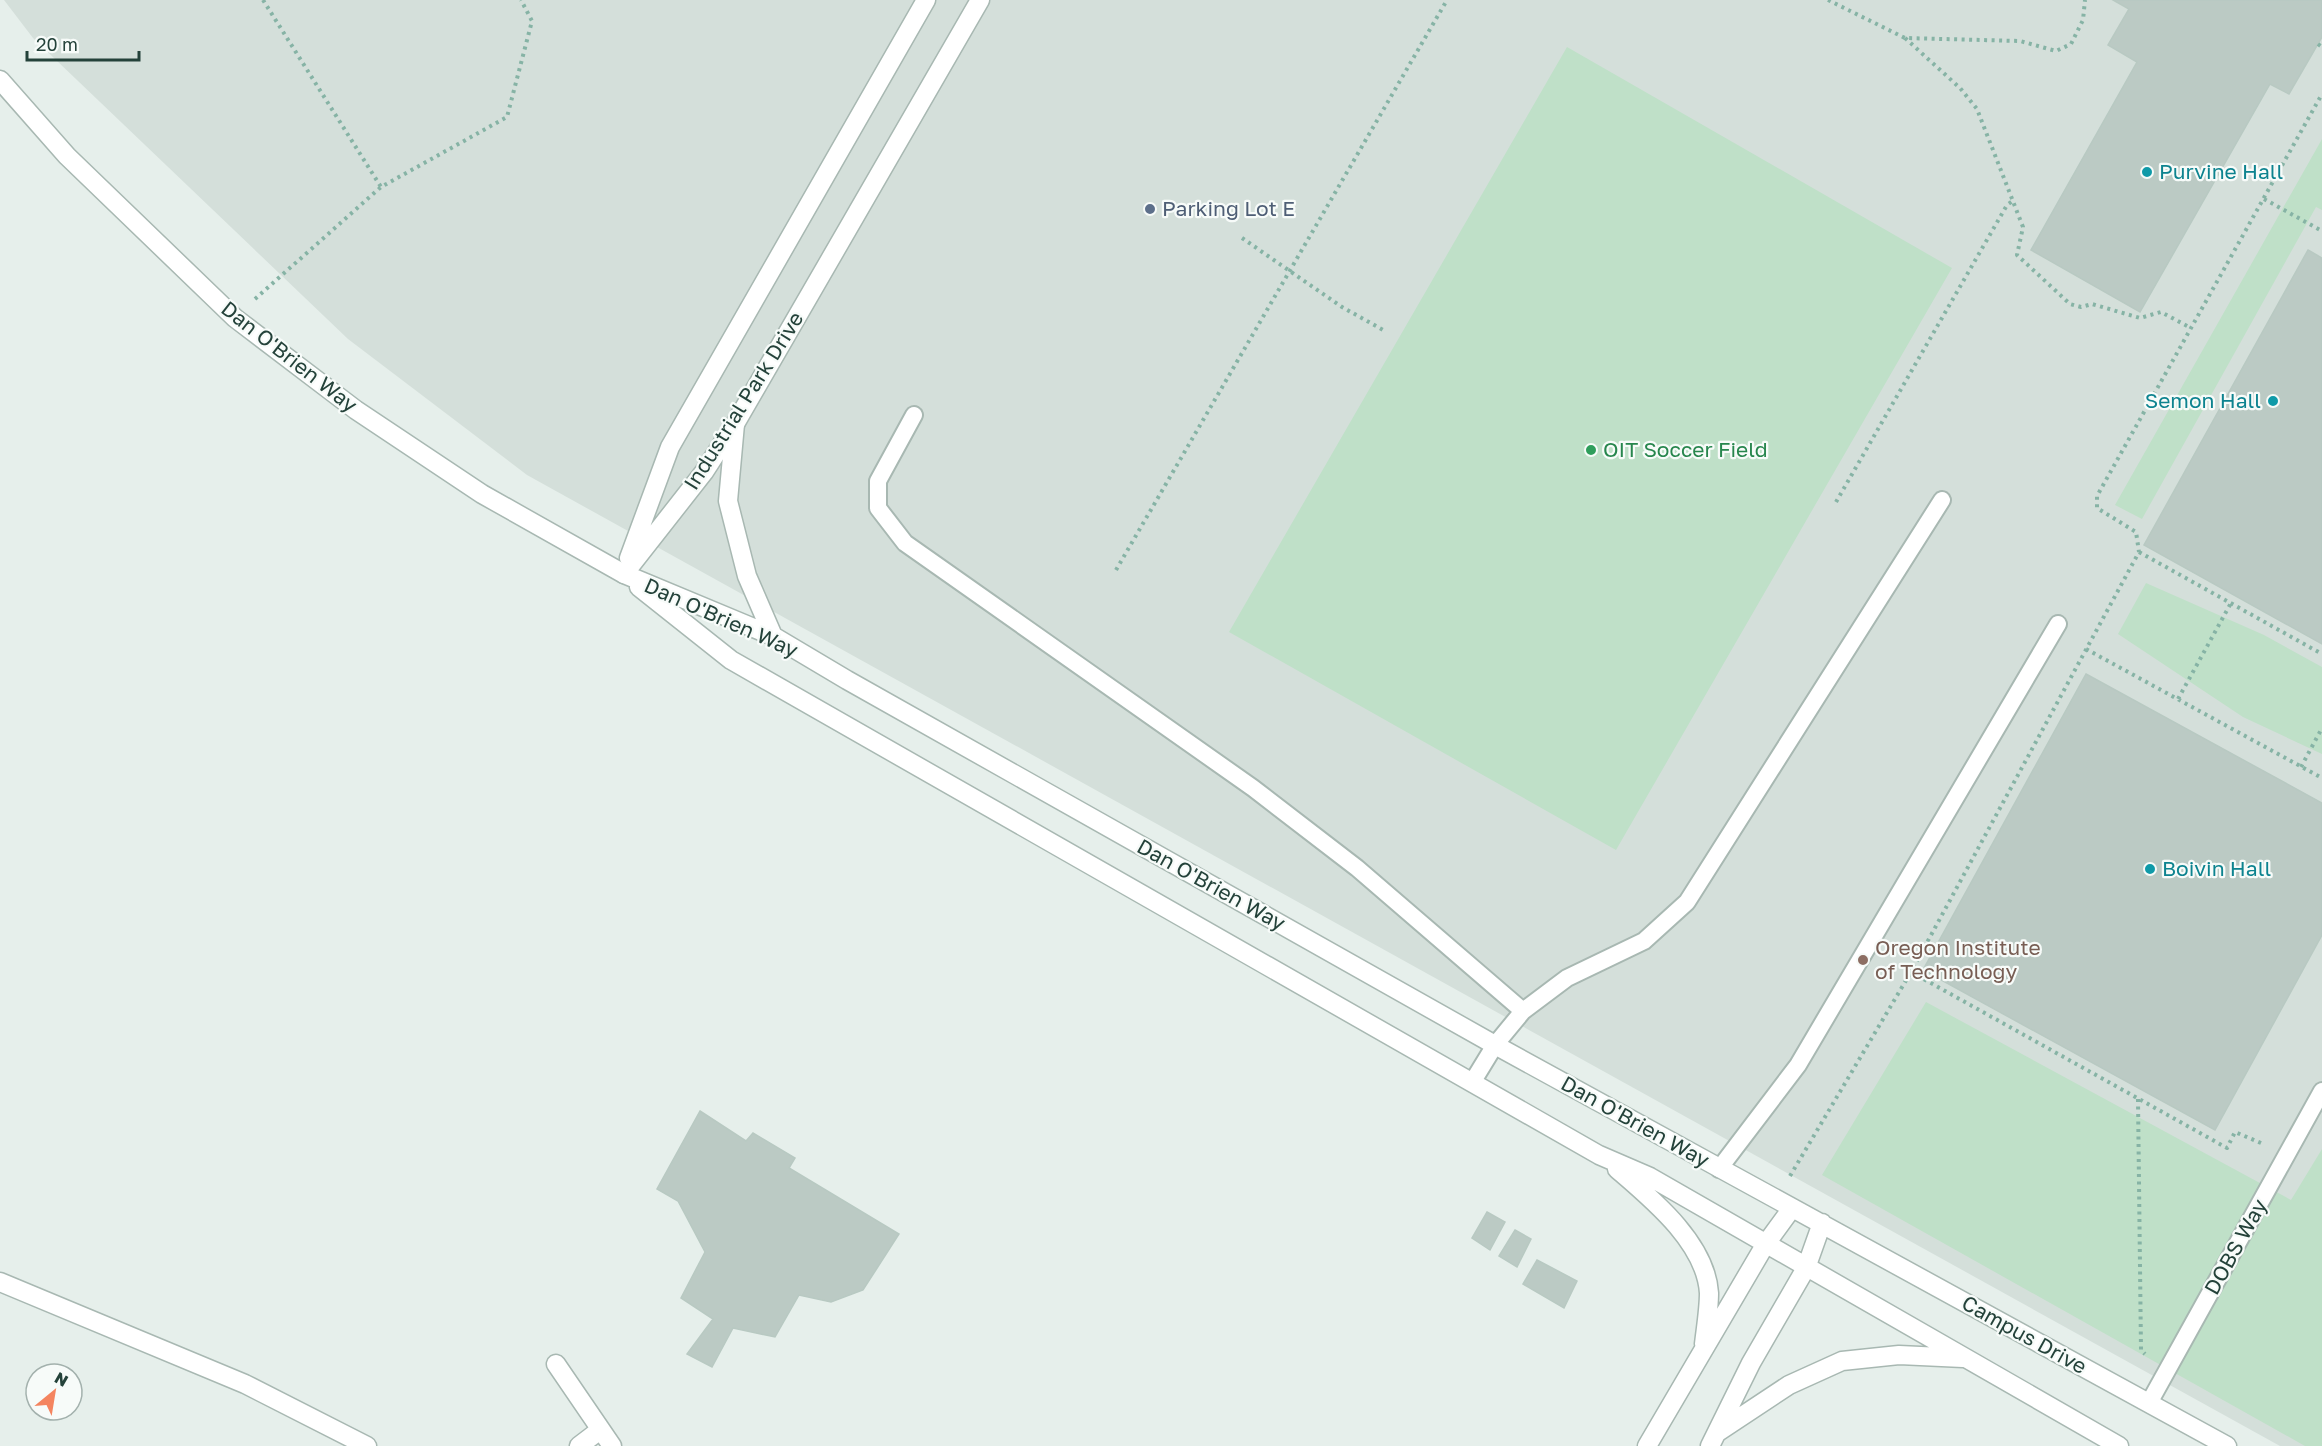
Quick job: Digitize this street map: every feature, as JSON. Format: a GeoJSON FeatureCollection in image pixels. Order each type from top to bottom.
{"type":"FeatureCollection","features":[{"type":"Feature","properties":{"kind":"street","name":"Industrial Park Drive"},"geometry":{"type":"LineString","coordinates":[[624,574],[670,447],[926,0]]}},
{"type":"Feature","properties":{"kind":"street","name":"Industrial Park Drive"},"geometry":{"type":"LineString","coordinates":[[624,574],[704,472],[735,424],[980,0]]}},
{"type":"Feature","properties":{"kind":"street","name":"Dan O'Brien Way"},"geometry":{"type":"LineString","coordinates":[[0,80],[68,156],[235,318],[356,410],[482,494],[624,574],[773,636],[868,692],[1495,1045],[1784,1204]]}},
{"type":"Feature","properties":{"kind":"street"},"geometry":{"type":"LineString","coordinates":[[735,424],[728,501],[747,576],[773,636]]}},
{"type":"Feature","properties":{"kind":"street","name":"Dan O'Brien Way"},"geometry":{"type":"LineString","coordinates":[[624,574],[731,660],[1473,1081],[1599,1155],[1650,1177],[1765,1245]]}},
{"type":"Feature","properties":{"kind":"street"},"geometry":{"type":"LineString","coordinates":[[1599,1155],[1658,1204],[1699,1256],[1709,1292],[1704,1348]]}},
{"type":"Feature","properties":{"kind":"street"},"geometry":{"type":"LineString","coordinates":[[1647,1446],[1765,1245],[1784,1204]]}},
{"type":"Feature","properties":{"kind":"street","name":"Campus Drive"},"geometry":{"type":"LineString","coordinates":[[1784,1204],[2228,1446]]}},
{"type":"Feature","properties":{"kind":"street"},"geometry":{"type":"LineString","coordinates":[[1714,1439],[1751,1363],[1806,1268],[1821,1223]]}},
{"type":"Feature","properties":{"kind":"street"},"geometry":{"type":"LineString","coordinates":[[1765,1245],[2119,1446]]}},
{"type":"Feature","properties":{"kind":"street"},"geometry":{"type":"LineString","coordinates":[[0,1282],[245,1384],[367,1446]]}},
{"type":"Feature","properties":{"kind":"street"},"geometry":{"type":"LineString","coordinates":[[1714,1439],[1789,1385],[1842,1361],[1899,1355],[1968,1359]]}},
{"type":"Feature","properties":{"kind":"street"},"geometry":{"type":"LineString","coordinates":[[556,1364],[612,1446]]}},
{"type":"Feature","properties":{"kind":"street"},"geometry":{"type":"LineString","coordinates":[[579,1446],[600,1430]]}},
{"type":"Feature","properties":{"kind":"lane"},"geometry":{"type":"LineString","coordinates":[[914,415],[878,481],[878,508],[905,543],[1262,796],[1357,868],[1523,1011]]}},
{"type":"Feature","properties":{"kind":"lane"},"geometry":{"type":"LineString","coordinates":[[1473,1081],[1495,1045],[1523,1011],[1567,978],[1644,941],[1687,902],[1942,500]]}},
{"type":"Feature","properties":{"kind":"lane"},"geometry":{"type":"LineString","coordinates":[[1719,1169],[1798,1065],[2058,624]]}},
{"type":"Feature","properties":{"kind":"lane","name":"DOBS Way"},"geometry":{"type":"LineString","coordinates":[[2149,1403],[2322,1091]]}},
{"type":"Feature","properties":{"kind":"path"},"geometry":{"type":"LineString","coordinates":[[263,0],[381,187]]}},
{"type":"Feature","properties":{"kind":"path"},"geometry":{"type":"LineString","coordinates":[[235,318],[381,187],[507,117],[532,21],[521,0]]}},
{"type":"Feature","properties":{"kind":"path"},"geometry":{"type":"LineString","coordinates":[[1116,570],[1447,0]]}},
{"type":"Feature","properties":{"kind":"path"},"geometry":{"type":"LineString","coordinates":[[1828,0],[1905,39],[1960,88],[1977,109],[2023,227],[2017,255],[2070,304],[2081,307],[2092,304],[2140,318],[2162,312],[2190,328]]}},
{"type":"Feature","properties":{"kind":"path"},"geometry":{"type":"LineString","coordinates":[[1905,39],[2020,41],[2056,51],[2070,44],[2083,20],[2084,0]]}},
{"type":"Feature","properties":{"kind":"path"},"geometry":{"type":"LineString","coordinates":[[1784,1204],[2139,552],[2136,532],[2097,508],[2097,496],[2322,94]]}},
{"type":"Feature","properties":{"kind":"path"},"geometry":{"type":"LineString","coordinates":[[2264,199],[2322,231]]}},
{"type":"Feature","properties":{"kind":"path"},"geometry":{"type":"LineString","coordinates":[[1836,502],[2007,205],[2014,200]]}},
{"type":"Feature","properties":{"kind":"path"},"geometry":{"type":"LineString","coordinates":[[1242,238],[1342,307],[1384,331]]}},
{"type":"Feature","properties":{"kind":"path"},"geometry":{"type":"LineString","coordinates":[[2139,552],[2322,654]]}},
{"type":"Feature","properties":{"kind":"path"},"geometry":{"type":"LineString","coordinates":[[2178,699],[2231,603]]}},
{"type":"Feature","properties":{"kind":"path"},"geometry":{"type":"LineString","coordinates":[[2086,649],[2322,778]]}},
{"type":"Feature","properties":{"kind":"path"},"geometry":{"type":"LineString","coordinates":[[2301,767],[2322,728]]}},
{"type":"Feature","properties":{"kind":"path"},"geometry":{"type":"LineString","coordinates":[[1911,972],[2227,1148],[2235,1132],[2288,1155]]}},
{"type":"Feature","properties":{"kind":"path"},"geometry":{"type":"LineString","coordinates":[[2138,1098],[2141,1350],[2164,1374]]}},
{"type":"Feature","properties":{"kind":"shaded area","name":"Oregon Institute of Technology"},"geometry":{"type":"Polygon","coordinates":[[[4,0],[2322,0],[2322,1446],[2280,1446],[527,475],[348,339],[33,38],[4,0]]]}},
{"type":"Feature","properties":{"kind":"green space","name":"OIT Soccer Field"},"geometry":{"type":"Polygon","coordinates":[[[1567,47],[1952,268],[1616,850],[1229,632],[1567,47]]]}},
{"type":"Feature","properties":{"kind":"green space"},"geometry":{"type":"Polygon","coordinates":[[[2322,139],[2322,210],[2316,207],[2142,519],[2115,505],[2322,139]]]}},
{"type":"Feature","properties":{"kind":"green space"},"geometry":{"type":"Polygon","coordinates":[[[2146,583],[2264,635],[2322,667],[2322,754],[2243,717],[2118,634],[2146,583]]]}},
{"type":"Feature","properties":{"kind":"green space"},"geometry":{"type":"Polygon","coordinates":[[[1926,1002],[2291,1200],[2322,1149],[2322,1446],[2305,1446],[1822,1175],[1926,1002]]]}},
{"type":"Feature","properties":{"kind":"building","name":"Purvine Hall"},"geometry":{"type":"Polygon","coordinates":[[[2113,0],[2322,0],[2322,37],[2289,94],[2270,84],[2140,312],[2031,250],[2137,62],[2108,45],[2129,9],[2113,0]]]}},
{"type":"Feature","properties":{"kind":"building","name":"Semon Hall"},"geometry":{"type":"Polygon","coordinates":[[[2308,250],[2322,258],[2322,644],[2144,545],[2308,250]]]}},
{"type":"Feature","properties":{"kind":"building","name":"Boivin Hall"},"geometry":{"type":"Polygon","coordinates":[[[2086,674],[2322,803],[2322,935],[2215,1130],[1923,970],[2086,674]]]}},
{"type":"Feature","properties":{"kind":"building"},"geometry":{"type":"Polygon","coordinates":[[[700,1111],[746,1141],[753,1133],[795,1158],[789,1168],[899,1234],[863,1290],[831,1302],[799,1295],[775,1337],[733,1328],[712,1367],[687,1354],[713,1319],[681,1298],[705,1252],[678,1201],[657,1189],[700,1111]]]}},
{"type":"Feature","properties":{"kind":"building"},"geometry":{"type":"Polygon","coordinates":[[[1487,1212],[1505,1222],[1490,1250],[1472,1238],[1487,1212]]]}},
{"type":"Feature","properties":{"kind":"building"},"geometry":{"type":"Polygon","coordinates":[[[1515,1230],[1531,1239],[1517,1267],[1499,1256],[1515,1230]]]}},
{"type":"Feature","properties":{"kind":"building"},"geometry":{"type":"Polygon","coordinates":[[[1537,1260],[1577,1281],[1564,1308],[1523,1284],[1537,1260]]]}},
{"type":"Feature","properties":{"kind":"place","name":"Purvine Hall"},"geometry":{"type":"Point","coordinates":[2147,172]}},
{"type":"Feature","properties":{"kind":"place","name":"Parking Lot E"},"geometry":{"type":"Point","coordinates":[1150,209]}},
{"type":"Feature","properties":{"kind":"place","name":"Semon Hall"},"geometry":{"type":"Point","coordinates":[2273,401]}},
{"type":"Feature","properties":{"kind":"place","name":"OIT Soccer Field"},"geometry":{"type":"Point","coordinates":[1591,450]}},
{"type":"Feature","properties":{"kind":"place","name":"Boivin Hall"},"geometry":{"type":"Point","coordinates":[2150,869]}},
{"type":"Feature","properties":{"kind":"place","name":"Oregon Institute of Technology"},"geometry":{"type":"Point","coordinates":[1863,960]}}]}
